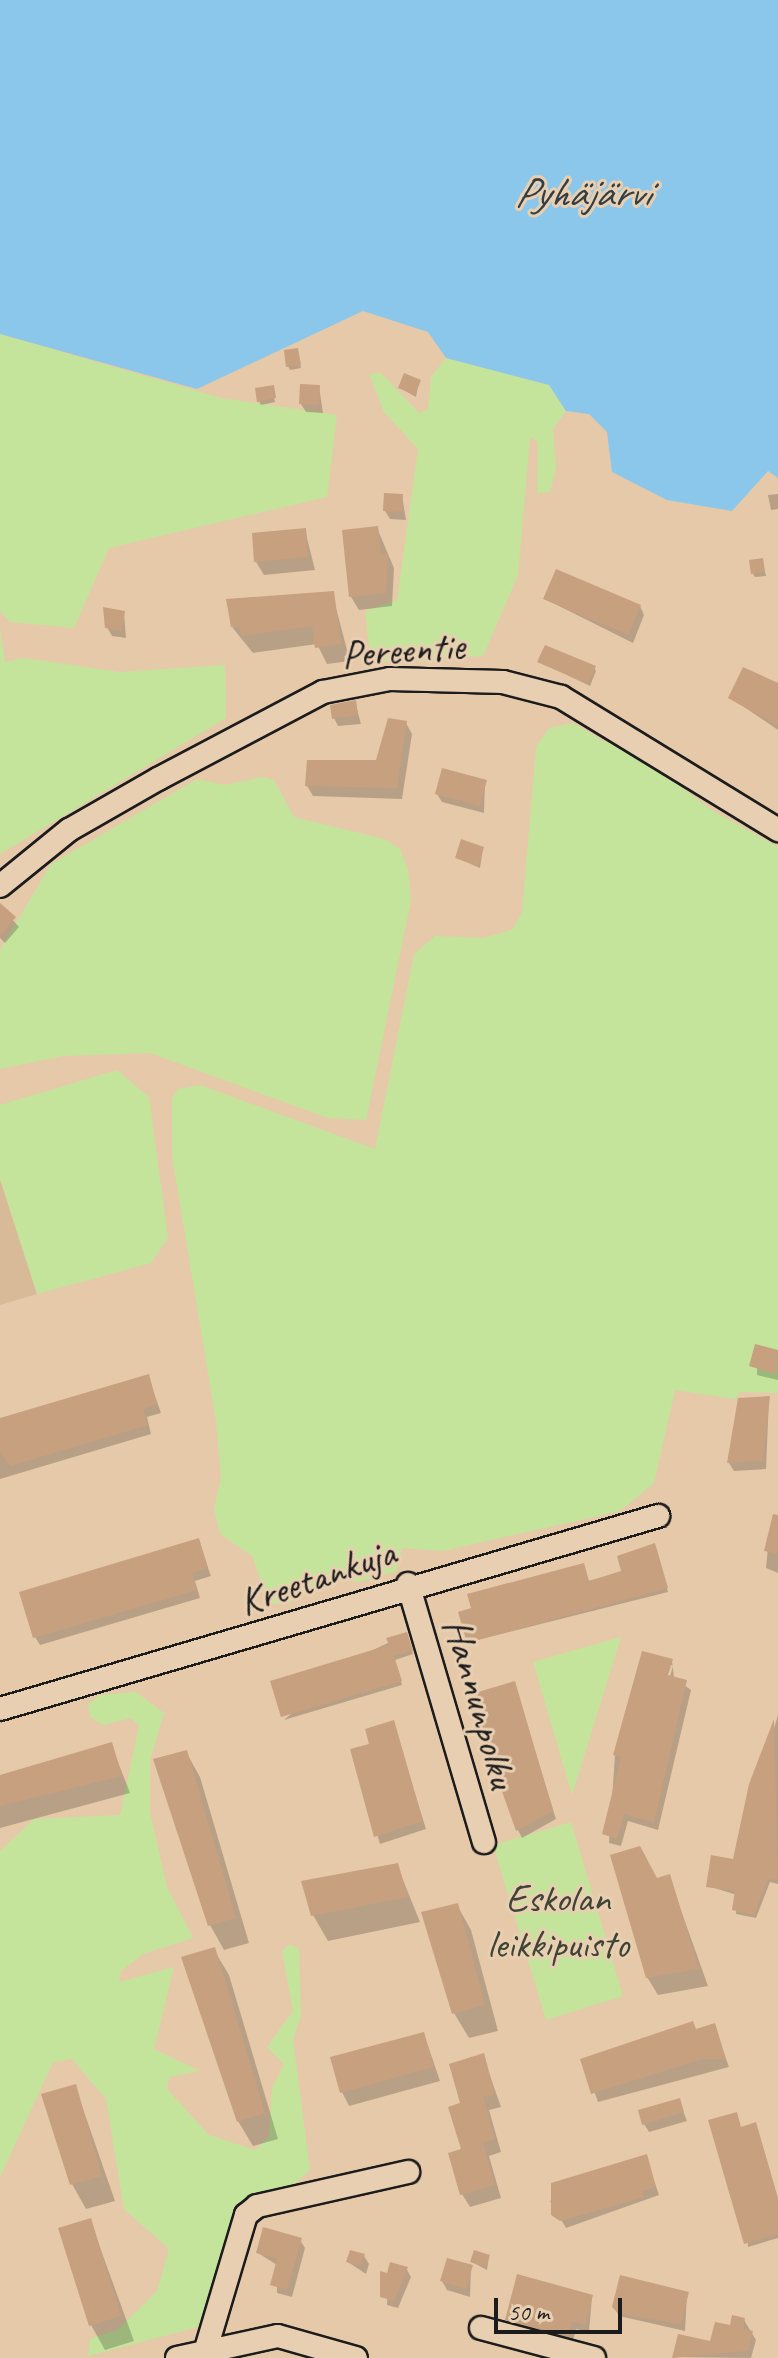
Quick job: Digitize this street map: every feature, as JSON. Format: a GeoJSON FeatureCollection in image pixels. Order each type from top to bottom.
{"type":"FeatureCollection","features":[{"type":"Feature","properties":{"kind":"street","name":"Pereentie"},"geometry":{"type":"LineString","coordinates":[[0,886],[69,830],[158,779],[323,692],[390,679],[490,680],[561,697],[778,830]]}},
{"type":"Feature","properties":{"kind":"street","name":"Kreetankuja"},"geometry":{"type":"LineString","coordinates":[[0,1709],[191,1657],[408,1584],[658,1516]]}},
{"type":"Feature","properties":{"kind":"street","name":"Hannunpolku"},"geometry":{"type":"LineString","coordinates":[[408,1584],[484,1842]]}},
{"type":"Feature","properties":{"kind":"street"},"geometry":{"type":"LineString","coordinates":[[206,2349],[246,2215],[257,2206],[408,2172]]}},
{"type":"Feature","properties":{"kind":"street"},"geometry":{"type":"LineString","coordinates":[[481,2328],[594,2358]]}},
{"type":"Feature","properties":{"kind":"street"},"geometry":{"type":"LineString","coordinates":[[177,2358],[206,2349],[278,2336],[356,2358]]}},
{"type":"Feature","properties":{"kind":"shaded area"},"geometry":{"type":"Polygon","coordinates":[[[0,1179],[37,1294],[0,1305],[0,1179]]]}},
{"type":"Feature","properties":{"kind":"green space"},"geometry":{"type":"Polygon","coordinates":[[[0,334],[221,398],[337,415],[327,497],[109,548],[74,628],[10,622],[0,611],[0,334]]]}},
{"type":"Feature","properties":{"kind":"green space"},"geometry":{"type":"Polygon","coordinates":[[[446,358],[549,385],[566,411],[553,429],[556,469],[550,492],[537,493],[538,442],[530,437],[518,575],[483,656],[371,662],[365,611],[397,600],[418,449],[384,412],[369,374],[381,373],[419,413],[428,409],[431,377],[446,358]]]}},
{"type":"Feature","properties":{"kind":"green space"},"geometry":{"type":"Polygon","coordinates":[[[0,629],[5,662],[24,658],[120,672],[225,665],[226,718],[0,854],[0,629]]]}},
{"type":"Feature","properties":{"kind":"green space"},"geometry":{"type":"Polygon","coordinates":[[[573,723],[607,743],[618,740],[713,811],[778,847],[778,1393],[741,1392],[734,1399],[675,1390],[654,1483],[620,1511],[443,1551],[402,1548],[397,1571],[358,1582],[339,1576],[287,1604],[269,1604],[252,1556],[220,1534],[214,1509],[221,1477],[216,1422],[172,1156],[172,1098],[178,1089],[200,1085],[375,1149],[414,954],[435,936],[483,938],[512,930],[522,912],[536,747],[549,728],[573,723]]]}},
{"type":"Feature","properties":{"kind":"green space"},"geometry":{"type":"Polygon","coordinates":[[[263,777],[274,780],[294,817],[384,839],[400,849],[408,869],[411,900],[366,1120],[328,1118],[150,1053],[63,1056],[0,1069],[0,950],[51,864],[197,779],[224,785],[263,777]]]}},
{"type":"Feature","properties":{"kind":"green space"},"geometry":{"type":"Polygon","coordinates":[[[117,1070],[149,1097],[168,1238],[151,1263],[37,1294],[0,1179],[0,1105],[117,1070]]]}},
{"type":"Feature","properties":{"kind":"green space"},"geometry":{"type":"Polygon","coordinates":[[[621,1637],[572,1795],[533,1662],[621,1637]]]}},
{"type":"Feature","properties":{"kind":"green space"},"geometry":{"type":"Polygon","coordinates":[[[136,1692],[164,1713],[150,1760],[150,1813],[167,1887],[193,1938],[143,1954],[121,1971],[119,1982],[174,1967],[154,2049],[200,2071],[169,2077],[167,2089],[209,2135],[255,2150],[269,2137],[272,2088],[284,2064],[267,2047],[293,2011],[282,1951],[290,1944],[299,1949],[301,2016],[293,2039],[310,2170],[290,2188],[241,2202],[198,2327],[88,2356],[90,2339],[117,2330],[157,2291],[169,2249],[124,2209],[106,2099],[72,2059],[53,2062],[0,2177],[0,1851],[34,1819],[120,1815],[139,1726],[131,1718],[103,1725],[90,1717],[88,1704],[100,1695],[136,1692]]]}},
{"type":"Feature","properties":{"kind":"green space","name":"Eskolan leikkipuisto"},"geometry":{"type":"Polygon","coordinates":[[[571,1822],[623,1996],[546,2020],[493,1845],[571,1822]]]}},
{"type":"Feature","properties":{"kind":"water","name":"Pyhäjärvi"},"geometry":{"type":"Polygon","coordinates":[[[0,0],[778,0],[778,478],[768,471],[732,511],[667,500],[612,472],[607,432],[589,414],[566,411],[549,385],[446,358],[428,332],[363,311],[197,389],[0,334],[0,0]]]}},
{"type":"Feature","properties":{"kind":"building"},"geometry":{"type":"Polygon","coordinates":[[[298,348],[301,365],[286,367],[284,350],[298,348]]]}},
{"type":"Feature","properties":{"kind":"building"},"geometry":{"type":"Polygon","coordinates":[[[404,373],[421,380],[415,395],[398,388],[404,373]]]}},
{"type":"Feature","properties":{"kind":"building"},"geometry":{"type":"Polygon","coordinates":[[[300,384],[320,385],[319,405],[299,404],[300,384]]]}},
{"type":"Feature","properties":{"kind":"building"},"geometry":{"type":"Polygon","coordinates":[[[274,385],[276,398],[257,402],[255,388],[274,385]]]}},
{"type":"Feature","properties":{"kind":"building"},"geometry":{"type":"Polygon","coordinates":[[[384,493],[403,494],[402,512],[383,511],[384,493]]]}},
{"type":"Feature","properties":{"kind":"building"},"geometry":{"type":"Polygon","coordinates":[[[378,526],[381,554],[388,553],[386,593],[349,597],[342,530],[378,526]]]}},
{"type":"Feature","properties":{"kind":"building"},"geometry":{"type":"Polygon","coordinates":[[[306,528],[308,557],[254,562],[252,533],[306,528]]]}},
{"type":"Feature","properties":{"kind":"building"},"geometry":{"type":"Polygon","coordinates":[[[763,558],[765,572],[751,574],[749,560],[763,558]]]}},
{"type":"Feature","properties":{"kind":"building"},"geometry":{"type":"Polygon","coordinates":[[[556,569],[641,605],[628,635],[543,599],[556,569]]]}},
{"type":"Feature","properties":{"kind":"building"},"geometry":{"type":"Polygon","coordinates":[[[334,591],[341,644],[315,648],[312,626],[241,636],[239,626],[231,627],[226,599],[334,591]]]}},
{"type":"Feature","properties":{"kind":"building"},"geometry":{"type":"Polygon","coordinates":[[[103,607],[125,611],[122,631],[105,628],[103,607]]]}},
{"type":"Feature","properties":{"kind":"building"},"geometry":{"type":"Polygon","coordinates":[[[545,645],[596,666],[588,684],[537,662],[545,645]]]}},
{"type":"Feature","properties":{"kind":"building"},"geometry":{"type":"Polygon","coordinates":[[[743,667],[778,683],[778,726],[728,698],[743,667]]]}},
{"type":"Feature","properties":{"kind":"building"},"geometry":{"type":"Polygon","coordinates":[[[356,700],[358,715],[332,719],[330,705],[356,700]]]}},
{"type":"Feature","properties":{"kind":"building"},"geometry":{"type":"Polygon","coordinates":[[[388,718],[407,721],[397,788],[305,786],[307,760],[376,760],[388,718]]]}},
{"type":"Feature","properties":{"kind":"building"},"geometry":{"type":"Polygon","coordinates":[[[442,768],[487,780],[480,806],[435,794],[442,768]]]}},
{"type":"Feature","properties":{"kind":"building"},"geometry":{"type":"Polygon","coordinates":[[[461,839],[484,847],[478,866],[455,858],[461,839]]]}},
{"type":"Feature","properties":{"kind":"building"},"geometry":{"type":"Polygon","coordinates":[[[0,903],[16,917],[0,936],[0,903]]]}},
{"type":"Feature","properties":{"kind":"building"},"geometry":{"type":"Polygon","coordinates":[[[755,1344],[778,1350],[776,1374],[749,1366],[755,1344]]]}},
{"type":"Feature","properties":{"kind":"building"},"geometry":{"type":"Polygon","coordinates":[[[149,1374],[157,1404],[143,1409],[148,1425],[10,1466],[0,1451],[0,1418],[149,1374]]]}},
{"type":"Feature","properties":{"kind":"building"},"geometry":{"type":"Polygon","coordinates":[[[770,1396],[763,1461],[727,1463],[738,1398],[770,1396]]]}},
{"type":"Feature","properties":{"kind":"building"},"geometry":{"type":"Polygon","coordinates":[[[773,1514],[778,1515],[778,1554],[764,1551],[773,1514]]]}},
{"type":"Feature","properties":{"kind":"building"},"geometry":{"type":"Polygon","coordinates":[[[199,1538],[208,1568],[192,1573],[197,1590],[33,1638],[19,1592],[199,1538]]]}},
{"type":"Feature","properties":{"kind":"building"},"geometry":{"type":"Polygon","coordinates":[[[655,1543],[668,1588],[467,1643],[458,1612],[471,1608],[467,1594],[584,1563],[589,1581],[621,1571],[617,1556],[655,1543]]]}},
{"type":"Feature","properties":{"kind":"building"},"geometry":{"type":"Polygon","coordinates":[[[407,1632],[413,1651],[394,1656],[402,1681],[281,1717],[270,1681],[389,1645],[386,1638],[407,1632]]]}},
{"type":"Feature","properties":{"kind":"building"},"geometry":{"type":"Polygon","coordinates":[[[642,1651],[673,1659],[668,1675],[687,1680],[654,1822],[624,1814],[617,1839],[602,1834],[621,1757],[613,1755],[642,1651]]]}},
{"type":"Feature","properties":{"kind":"building"},"geometry":{"type":"Polygon","coordinates":[[[515,1681],[553,1811],[516,1831],[468,1695],[515,1681]]]}},
{"type":"Feature","properties":{"kind":"building"},"geometry":{"type":"Polygon","coordinates":[[[774,1719],[778,1880],[768,1879],[754,1915],[732,1910],[735,1891],[706,1887],[711,1855],[733,1859],[749,1784],[774,1719]]]}},
{"type":"Feature","properties":{"kind":"building"},"geometry":{"type":"Polygon","coordinates":[[[394,1720],[423,1821],[374,1837],[350,1749],[369,1744],[365,1729],[394,1720]]]}},
{"type":"Feature","properties":{"kind":"building"},"geometry":{"type":"Polygon","coordinates":[[[112,1742],[122,1776],[0,1806],[0,1775],[112,1742]]]}},
{"type":"Feature","properties":{"kind":"building"},"geometry":{"type":"Polygon","coordinates":[[[187,1750],[236,1918],[208,1926],[153,1759],[187,1750]]]}},
{"type":"Feature","properties":{"kind":"building"},"geometry":{"type":"Polygon","coordinates":[[[640,1846],[657,1878],[670,1874],[699,1969],[646,1978],[610,1855],[640,1846]]]}},
{"type":"Feature","properties":{"kind":"building"},"geometry":{"type":"Polygon","coordinates":[[[398,1863],[408,1897],[311,1916],[301,1881],[398,1863]]]}},
{"type":"Feature","properties":{"kind":"building"},"geometry":{"type":"Polygon","coordinates":[[[458,1903],[485,2005],[452,2014],[421,1912],[458,1903]]]}},
{"type":"Feature","properties":{"kind":"building"},"geometry":{"type":"Polygon","coordinates":[[[215,1947],[265,2113],[237,2122],[181,1957],[215,1947]]]}},
{"type":"Feature","properties":{"kind":"building"},"geometry":{"type":"Polygon","coordinates":[[[693,2021],[696,2029],[715,2023],[726,2059],[702,2059],[591,2094],[580,2059],[693,2021]]]}},
{"type":"Feature","properties":{"kind":"building"},"geometry":{"type":"Polygon","coordinates":[[[424,2032],[434,2067],[340,2093],[330,2057],[424,2032]]]}},
{"type":"Feature","properties":{"kind":"building"},"geometry":{"type":"Polygon","coordinates":[[[484,2053],[495,2094],[483,2097],[495,2139],[483,2143],[495,2185],[460,2195],[448,2153],[461,2149],[448,2107],[460,2103],[449,2064],[484,2053]]]}},
{"type":"Feature","properties":{"kind":"building"},"geometry":{"type":"Polygon","coordinates":[[[76,2084],[102,2176],[70,2185],[41,2094],[76,2084]]]}},
{"type":"Feature","properties":{"kind":"building"},"geometry":{"type":"Polygon","coordinates":[[[680,2098],[684,2112],[642,2125],[638,2110],[680,2098]]]}},
{"type":"Feature","properties":{"kind":"building"},"geometry":{"type":"Polygon","coordinates":[[[737,2112],[741,2127],[756,2122],[778,2198],[778,2234],[744,2244],[708,2120],[737,2112]]]}},
{"type":"Feature","properties":{"kind":"building"},"geometry":{"type":"Polygon","coordinates":[[[647,2154],[656,2187],[642,2191],[644,2197],[560,2221],[551,2215],[551,2183],[647,2154]]]}},
{"type":"Feature","properties":{"kind":"building"},"geometry":{"type":"Polygon","coordinates":[[[91,2218],[121,2316],[89,2326],[58,2228],[91,2218]]]}},
{"type":"Feature","properties":{"kind":"building"},"geometry":{"type":"Polygon","coordinates":[[[263,2227],[302,2238],[287,2290],[270,2285],[277,2259],[256,2253],[263,2227]]]}},
{"type":"Feature","properties":{"kind":"building"},"geometry":{"type":"Polygon","coordinates":[[[350,2250],[365,2254],[361,2266],[346,2262],[350,2250]]]}},
{"type":"Feature","properties":{"kind":"building"},"geometry":{"type":"Polygon","coordinates":[[[474,2250],[490,2255],[486,2267],[470,2262],[474,2250]]]}},
{"type":"Feature","properties":{"kind":"building"},"geometry":{"type":"Polygon","coordinates":[[[447,2258],[473,2265],[466,2289],[440,2281],[447,2258]]]}},
{"type":"Feature","properties":{"kind":"building"},"geometry":{"type":"Polygon","coordinates":[[[390,2262],[408,2267],[394,2301],[380,2297],[380,2271],[387,2273],[390,2262]]]}},
{"type":"Feature","properties":{"kind":"building"},"geometry":{"type":"Polygon","coordinates":[[[517,2274],[593,2295],[585,2325],[572,2321],[568,2336],[505,2320],[517,2274]]]}},
{"type":"Feature","properties":{"kind":"building"},"geometry":{"type":"Polygon","coordinates":[[[620,2275],[689,2292],[681,2324],[619,2314],[612,2307],[620,2275]]]}},
{"type":"Feature","properties":{"kind":"building"},"geometry":{"type":"Polygon","coordinates":[[[732,2315],[745,2318],[743,2329],[753,2331],[748,2351],[672,2358],[678,2334],[710,2341],[715,2322],[730,2325],[732,2315]]]}}]}
